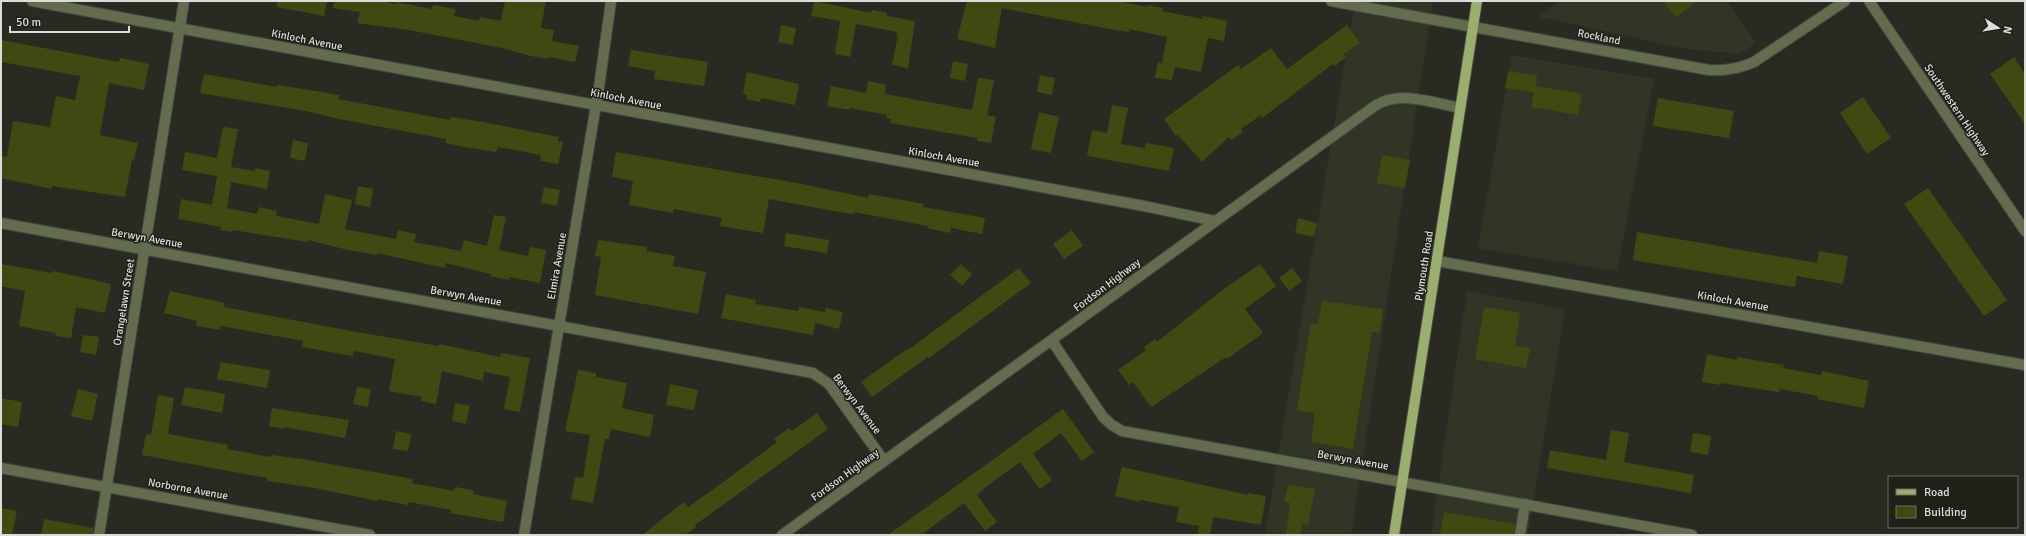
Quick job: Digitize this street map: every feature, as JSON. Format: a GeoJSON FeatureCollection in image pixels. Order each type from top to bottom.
{"type":"FeatureCollection","features":[{"type":"Feature","properties":{"kind":"main road","name":"Plymouth Road"},"geometry":{"type":"LineString","coordinates":[[1394,535],[1478,1]]}},
{"type":"Feature","properties":{"kind":"street","name":"Kinloch Avenue"},"geometry":{"type":"LineString","coordinates":[[32,1],[596,106],[1136,204],[1215,221]]}},
{"type":"Feature","properties":{"kind":"street","name":"Orangelawn Street"},"geometry":{"type":"LineString","coordinates":[[99,535],[184,1]]}},
{"type":"Feature","properties":{"kind":"street","name":"Elmira Avenue"},"geometry":{"type":"LineString","coordinates":[[524,535],[596,106],[612,1]]}},
{"type":"Feature","properties":{"kind":"street","name":"Rockland"},"geometry":{"type":"LineString","coordinates":[[1331,1],[1433,21],[1473,26],[1708,70],[1727,71],[1741,68],[1754,62],[1845,1]]}},
{"type":"Feature","properties":{"kind":"street","name":"Southwestern Highway"},"geometry":{"type":"LineString","coordinates":[[1870,1],[2025,231]]}},
{"type":"Feature","properties":{"kind":"street","name":"Fordson Highway"},"geometry":{"type":"LineString","coordinates":[[782,535],[1383,100],[1405,97],[1460,108]]}},
{"type":"Feature","properties":{"kind":"street","name":"Berwyn Avenue"},"geometry":{"type":"LineString","coordinates":[[1,223],[813,373],[829,384],[884,461]]}},
{"type":"Feature","properties":{"kind":"street","name":"Kinloch Avenue"},"geometry":{"type":"LineString","coordinates":[[1437,261],[2025,365]]}},
{"type":"Feature","properties":{"kind":"street","name":"Berwyn Avenue"},"geometry":{"type":"LineString","coordinates":[[1052,341],[1103,417],[1122,431],[1403,481],[1692,535]]}},
{"type":"Feature","properties":{"kind":"street","name":"Norborne Avenue"},"geometry":{"type":"LineString","coordinates":[[1,468],[370,535]]}},
{"type":"Feature","properties":{"kind":"street"},"geometry":{"type":"LineString","coordinates":[[1520,535],[1525,504]]}},
{"type":"Feature","properties":{"kind":"shaded area"},"geometry":{"type":"Polygon","coordinates":[[[1355,1],[1433,1],[1351,535],[1265,535],[1355,1]]]}},
{"type":"Feature","properties":{"kind":"shaded area"},"geometry":{"type":"Polygon","coordinates":[[[1559,1],[1727,1],[1756,43],[1739,54],[1681,48],[1539,17],[1559,1]]]}},
{"type":"Feature","properties":{"kind":"shaded area"},"geometry":{"type":"Polygon","coordinates":[[[1512,55],[1654,79],[1617,271],[1478,248],[1512,55]]]}},
{"type":"Feature","properties":{"kind":"shaded area"},"geometry":{"type":"Polygon","coordinates":[[[1467,291],[1565,309],[1528,535],[1431,535],[1467,291]]]}},
{"type":"Feature","properties":{"kind":"building"},"geometry":{"type":"Polygon","coordinates":[[[277,1],[327,1],[324,16],[277,7],[277,1]]]}},
{"type":"Feature","properties":{"kind":"building"},"geometry":{"type":"Polygon","coordinates":[[[334,1],[381,1],[395,4],[396,2],[432,9],[433,5],[456,9],[454,16],[479,21],[480,17],[501,21],[505,1],[546,1],[541,28],[554,30],[552,41],[579,46],[575,62],[549,57],[548,59],[531,56],[502,48],[409,30],[357,23],[360,12],[333,8],[334,1]]]}},
{"type":"Feature","properties":{"kind":"building"},"geometry":{"type":"Polygon","coordinates":[[[814,1],[871,13],[872,10],[887,13],[887,16],[915,21],[908,68],[892,65],[898,35],[896,35],[897,32],[856,24],[850,57],[835,54],[840,21],[811,16],[814,1]]]}},
{"type":"Feature","properties":{"kind":"building"},"geometry":{"type":"Polygon","coordinates":[[[967,1],[1117,1],[1147,7],[1148,5],[1163,8],[1162,11],[1203,19],[1203,16],[1227,21],[1224,41],[1208,38],[1201,72],[1175,67],[1172,80],[1155,78],[1158,62],[1162,63],[1167,37],[1129,29],[1129,32],[1115,30],[1002,8],[995,48],[957,39],[967,1]]]}},
{"type":"Feature","properties":{"kind":"building"},"geometry":{"type":"Polygon","coordinates":[[[1663,1],[1697,1],[1676,17],[1663,1]]]}},
{"type":"Feature","properties":{"kind":"building"},"geometry":{"type":"Polygon","coordinates":[[[781,25],[796,28],[793,45],[778,42],[781,25]]]}},
{"type":"Feature","properties":{"kind":"building"},"geometry":{"type":"Polygon","coordinates":[[[1347,25],[1360,43],[1344,54],[1346,57],[1335,66],[1333,64],[1262,118],[1261,115],[1241,129],[1243,132],[1231,140],[1229,137],[1202,162],[1177,134],[1176,136],[1164,119],[1238,65],[1241,69],[1271,48],[1287,69],[1347,25]]]}},
{"type":"Feature","properties":{"kind":"building"},"geometry":{"type":"Polygon","coordinates":[[[1,40],[119,62],[120,58],[149,64],[144,90],[109,83],[100,135],[138,143],[134,160],[132,159],[125,197],[52,186],[52,189],[1,178],[1,156],[7,157],[13,121],[50,127],[56,96],[75,100],[80,76],[1,62],[1,40]]]}},
{"type":"Feature","properties":{"kind":"building"},"geometry":{"type":"Polygon","coordinates":[[[631,50],[708,62],[704,86],[654,79],[655,71],[628,66],[631,50]]]}},
{"type":"Feature","properties":{"kind":"building"},"geometry":{"type":"Polygon","coordinates":[[[2014,57],[2025,74],[2025,124],[1990,74],[2014,57]]]}},
{"type":"Feature","properties":{"kind":"building"},"geometry":{"type":"Polygon","coordinates":[[[953,61],[968,64],[965,81],[950,78],[953,61]]]}},
{"type":"Feature","properties":{"kind":"building"},"geometry":{"type":"Polygon","coordinates":[[[1508,71],[1537,76],[1536,86],[1582,94],[1578,115],[1531,107],[1534,93],[1505,88],[1508,71]]]}},
{"type":"Feature","properties":{"kind":"building"},"geometry":{"type":"Polygon","coordinates":[[[747,72],[799,84],[795,105],[761,98],[760,102],[746,99],[747,95],[743,94],[747,72]]]}},
{"type":"Feature","properties":{"kind":"building"},"geometry":{"type":"Polygon","coordinates":[[[204,74],[277,87],[277,85],[339,95],[338,99],[450,120],[451,117],[483,122],[559,137],[558,141],[563,142],[558,164],[540,161],[541,155],[498,147],[496,152],[464,147],[446,143],[446,139],[339,119],[306,111],[200,93],[204,74]]]}},
{"type":"Feature","properties":{"kind":"building"},"geometry":{"type":"Polygon","coordinates":[[[1040,75],[1055,78],[1052,95],[1037,92],[1040,75]]]}},
{"type":"Feature","properties":{"kind":"building"},"geometry":{"type":"Polygon","coordinates":[[[978,78],[994,80],[987,115],[996,117],[991,143],[977,141],[977,138],[890,123],[891,119],[886,118],[887,115],[850,108],[850,110],[827,106],[831,86],[866,93],[868,81],[886,85],[885,94],[972,110],[978,78]]]}},
{"type":"Feature","properties":{"kind":"building"},"geometry":{"type":"Polygon","coordinates":[[[1863,97],[1891,138],[1867,154],[1840,113],[1863,97]]]}},
{"type":"Feature","properties":{"kind":"building"},"geometry":{"type":"Polygon","coordinates":[[[1658,98],[1734,111],[1729,138],[1653,126],[1658,98]]]}},
{"type":"Feature","properties":{"kind":"building"},"geometry":{"type":"Polygon","coordinates":[[[1112,105],[1128,108],[1121,144],[1145,148],[1146,143],[1174,148],[1169,171],[1087,156],[1092,130],[1107,133],[1112,105]]]}},
{"type":"Feature","properties":{"kind":"building"},"geometry":{"type":"Polygon","coordinates":[[[1039,112],[1059,117],[1051,153],[1031,149],[1039,112]]]}},
{"type":"Feature","properties":{"kind":"building"},"geometry":{"type":"Polygon","coordinates":[[[223,127],[238,129],[231,167],[255,171],[255,168],[270,171],[267,189],[231,182],[227,208],[257,214],[259,207],[277,211],[276,216],[319,224],[325,194],[352,200],[345,229],[396,239],[398,230],[416,234],[414,242],[461,251],[464,240],[487,246],[494,215],[506,217],[499,250],[528,256],[530,247],[546,250],[540,283],[509,277],[509,280],[445,263],[445,268],[377,253],[377,255],[348,250],[308,240],[307,242],[233,230],[232,232],[220,230],[221,227],[178,219],[181,199],[212,205],[217,176],[182,170],[185,152],[217,158],[223,127]]]}},
{"type":"Feature","properties":{"kind":"building"},"geometry":{"type":"Polygon","coordinates":[[[293,140],[308,143],[305,161],[290,158],[293,140]]]}},
{"type":"Feature","properties":{"kind":"building"},"geometry":{"type":"Polygon","coordinates":[[[616,152],[802,184],[868,198],[869,194],[924,204],[923,207],[985,218],[982,234],[951,228],[950,233],[927,228],[928,226],[854,212],[854,214],[839,212],[769,199],[763,233],[720,226],[722,218],[674,209],[673,213],[629,205],[633,181],[612,177],[616,152]]]}},
{"type":"Feature","properties":{"kind":"building"},"geometry":{"type":"Polygon","coordinates":[[[1382,155],[1410,160],[1405,188],[1377,183],[1382,155]]]}},
{"type":"Feature","properties":{"kind":"building"},"geometry":{"type":"Polygon","coordinates":[[[358,186],[373,189],[370,207],[355,204],[358,186]]]}},
{"type":"Feature","properties":{"kind":"building"},"geometry":{"type":"Polygon","coordinates":[[[544,187],[560,190],[557,206],[541,203],[544,187]]]}},
{"type":"Feature","properties":{"kind":"building"},"geometry":{"type":"Polygon","coordinates":[[[1928,188],[2007,300],[1984,316],[1904,204],[1928,188]]]}},
{"type":"Feature","properties":{"kind":"building"},"geometry":{"type":"Polygon","coordinates":[[[1298,218],[1317,223],[1314,237],[1295,233],[1298,218]]]}},
{"type":"Feature","properties":{"kind":"building"},"geometry":{"type":"Polygon","coordinates":[[[1072,230],[1083,246],[1064,259],[1053,244],[1072,230]]]}},
{"type":"Feature","properties":{"kind":"building"},"geometry":{"type":"Polygon","coordinates":[[[1637,232],[1817,263],[1819,251],[1848,256],[1843,284],[1797,276],[1795,287],[1633,260],[1637,232]]]}},
{"type":"Feature","properties":{"kind":"building"},"geometry":{"type":"Polygon","coordinates":[[[786,233],[829,240],[827,253],[784,246],[786,233]]]}},
{"type":"Feature","properties":{"kind":"building"},"geometry":{"type":"Polygon","coordinates":[[[598,240],[647,247],[646,251],[675,256],[673,266],[706,272],[698,314],[595,295],[601,257],[595,256],[598,240]]]}},
{"type":"Feature","properties":{"kind":"building"},"geometry":{"type":"Polygon","coordinates":[[[1,264],[52,273],[53,271],[111,284],[105,313],[76,307],[71,338],[55,336],[56,333],[19,326],[25,291],[1,286],[1,264]]]}},
{"type":"Feature","properties":{"kind":"building"},"geometry":{"type":"Polygon","coordinates":[[[961,264],[972,274],[962,286],[950,275],[961,264]]]}},
{"type":"Feature","properties":{"kind":"building"},"geometry":{"type":"Polygon","coordinates":[[[1260,264],[1276,286],[1245,309],[1263,333],[1227,359],[1226,357],[1151,407],[1133,382],[1129,385],[1118,370],[1146,350],[1144,347],[1155,339],[1157,342],[1221,291],[1260,264]]]}},
{"type":"Feature","properties":{"kind":"building"},"geometry":{"type":"Polygon","coordinates":[[[1019,268],[1031,283],[929,358],[928,357],[872,397],[861,382],[907,349],[908,350],[1019,268]]]}},
{"type":"Feature","properties":{"kind":"building"},"geometry":{"type":"Polygon","coordinates":[[[1292,268],[1302,281],[1289,291],[1279,278],[1292,268]]]}},
{"type":"Feature","properties":{"kind":"building"},"geometry":{"type":"Polygon","coordinates":[[[170,291],[225,303],[224,307],[357,332],[439,346],[439,344],[500,357],[501,353],[530,358],[520,412],[504,409],[510,377],[484,372],[483,381],[442,371],[436,404],[421,401],[422,397],[389,391],[395,359],[354,351],[353,356],[302,347],[303,341],[221,326],[220,330],[196,326],[197,321],[164,313],[170,291]]]}},
{"type":"Feature","properties":{"kind":"building"},"geometry":{"type":"Polygon","coordinates":[[[726,294],[756,300],[755,304],[798,311],[799,307],[825,312],[826,308],[843,312],[839,329],[815,323],[813,335],[721,318],[726,294]]]}},
{"type":"Feature","properties":{"kind":"building"},"geometry":{"type":"Polygon","coordinates":[[[1322,301],[1383,309],[1380,332],[1372,332],[1353,449],[1311,442],[1315,413],[1297,410],[1311,323],[1318,324],[1322,301]]]}},
{"type":"Feature","properties":{"kind":"building"},"geometry":{"type":"Polygon","coordinates":[[[1484,307],[1520,313],[1515,346],[1530,348],[1526,368],[1475,359],[1484,307]]]}},
{"type":"Feature","properties":{"kind":"building"},"geometry":{"type":"Polygon","coordinates":[[[83,335],[99,337],[96,355],[80,352],[83,335]]]}},
{"type":"Feature","properties":{"kind":"building"},"geometry":{"type":"Polygon","coordinates":[[[1707,354],[1737,360],[1737,357],[1784,365],[1783,368],[1821,375],[1822,371],[1869,381],[1864,408],[1817,399],[1818,396],[1780,389],[1779,392],[1721,383],[1721,385],[1702,382],[1707,354]]]}},
{"type":"Feature","properties":{"kind":"building"},"geometry":{"type":"Polygon","coordinates":[[[221,362],[270,370],[267,388],[217,379],[221,362]]]}},
{"type":"Feature","properties":{"kind":"building"},"geometry":{"type":"Polygon","coordinates":[[[578,370],[596,373],[596,377],[627,383],[622,408],[654,415],[650,437],[611,429],[609,439],[605,439],[593,503],[571,499],[575,477],[583,478],[590,435],[565,431],[578,370]]]}},
{"type":"Feature","properties":{"kind":"building"},"geometry":{"type":"Polygon","coordinates":[[[670,384],[698,390],[694,410],[666,405],[670,384]]]}},
{"type":"Feature","properties":{"kind":"building"},"geometry":{"type":"Polygon","coordinates":[[[185,387],[225,394],[222,413],[181,405],[185,387]]]}},
{"type":"Feature","properties":{"kind":"building"},"geometry":{"type":"Polygon","coordinates":[[[357,387],[371,389],[368,407],[353,404],[357,387]]]}},
{"type":"Feature","properties":{"kind":"building"},"geometry":{"type":"Polygon","coordinates":[[[78,389],[98,394],[92,421],[71,416],[78,389]]]}},
{"type":"Feature","properties":{"kind":"building"},"geometry":{"type":"Polygon","coordinates":[[[158,395],[174,398],[168,434],[228,445],[227,449],[271,457],[271,455],[302,459],[413,479],[412,483],[454,491],[455,487],[473,490],[473,494],[507,501],[503,522],[450,513],[451,510],[409,502],[408,505],[378,499],[378,501],[315,488],[267,481],[267,478],[142,455],[146,434],[151,435],[158,395]]]}},
{"type":"Feature","properties":{"kind":"building"},"geometry":{"type":"Polygon","coordinates":[[[1,398],[22,402],[18,427],[1,424],[1,398]]]}},
{"type":"Feature","properties":{"kind":"building"},"geometry":{"type":"Polygon","coordinates":[[[455,403],[470,406],[466,424],[452,421],[455,403]]]}},
{"type":"Feature","properties":{"kind":"building"},"geometry":{"type":"Polygon","coordinates":[[[272,408],[349,420],[345,438],[284,427],[284,429],[269,426],[272,408]]]}},
{"type":"Feature","properties":{"kind":"building"},"geometry":{"type":"Polygon","coordinates":[[[1063,409],[1094,452],[1082,461],[1061,433],[1033,454],[1052,480],[1040,489],[1020,462],[977,495],[997,522],[985,531],[964,503],[921,535],[888,535],[1063,409]]]}},
{"type":"Feature","properties":{"kind":"building"},"geometry":{"type":"Polygon","coordinates":[[[817,413],[828,429],[695,525],[696,527],[685,535],[642,535],[684,502],[688,507],[715,488],[777,442],[774,439],[789,428],[792,431],[817,413]]]}},
{"type":"Feature","properties":{"kind":"building"},"geometry":{"type":"Polygon","coordinates":[[[1611,430],[1629,433],[1624,462],[1694,475],[1691,493],[1547,468],[1550,450],[1606,460],[1611,430]]]}},
{"type":"Feature","properties":{"kind":"building"},"geometry":{"type":"Polygon","coordinates":[[[396,431],[411,434],[408,451],[393,449],[396,431]]]}},
{"type":"Feature","properties":{"kind":"building"},"geometry":{"type":"Polygon","coordinates":[[[1693,433],[1711,436],[1708,455],[1690,452],[1693,433]]]}},
{"type":"Feature","properties":{"kind":"building"},"geometry":{"type":"Polygon","coordinates":[[[1122,467],[1248,495],[1248,493],[1266,496],[1261,525],[1213,517],[1210,535],[1197,535],[1199,526],[1176,522],[1179,507],[1140,500],[1139,502],[1115,496],[1122,467]]]}},
{"type":"Feature","properties":{"kind":"building"},"geometry":{"type":"Polygon","coordinates":[[[1288,484],[1315,489],[1308,525],[1302,524],[1300,535],[1286,535],[1290,503],[1284,502],[1288,484]]]}},
{"type":"Feature","properties":{"kind":"building"},"geometry":{"type":"Polygon","coordinates":[[[1,508],[17,511],[12,535],[1,535],[1,508]]]}},
{"type":"Feature","properties":{"kind":"building"},"geometry":{"type":"Polygon","coordinates":[[[1444,512],[1515,524],[1514,535],[1440,535],[1444,512]]]}},
{"type":"Feature","properties":{"kind":"building"},"geometry":{"type":"Polygon","coordinates":[[[44,519],[93,528],[93,535],[41,535],[44,519]]]}}]}
